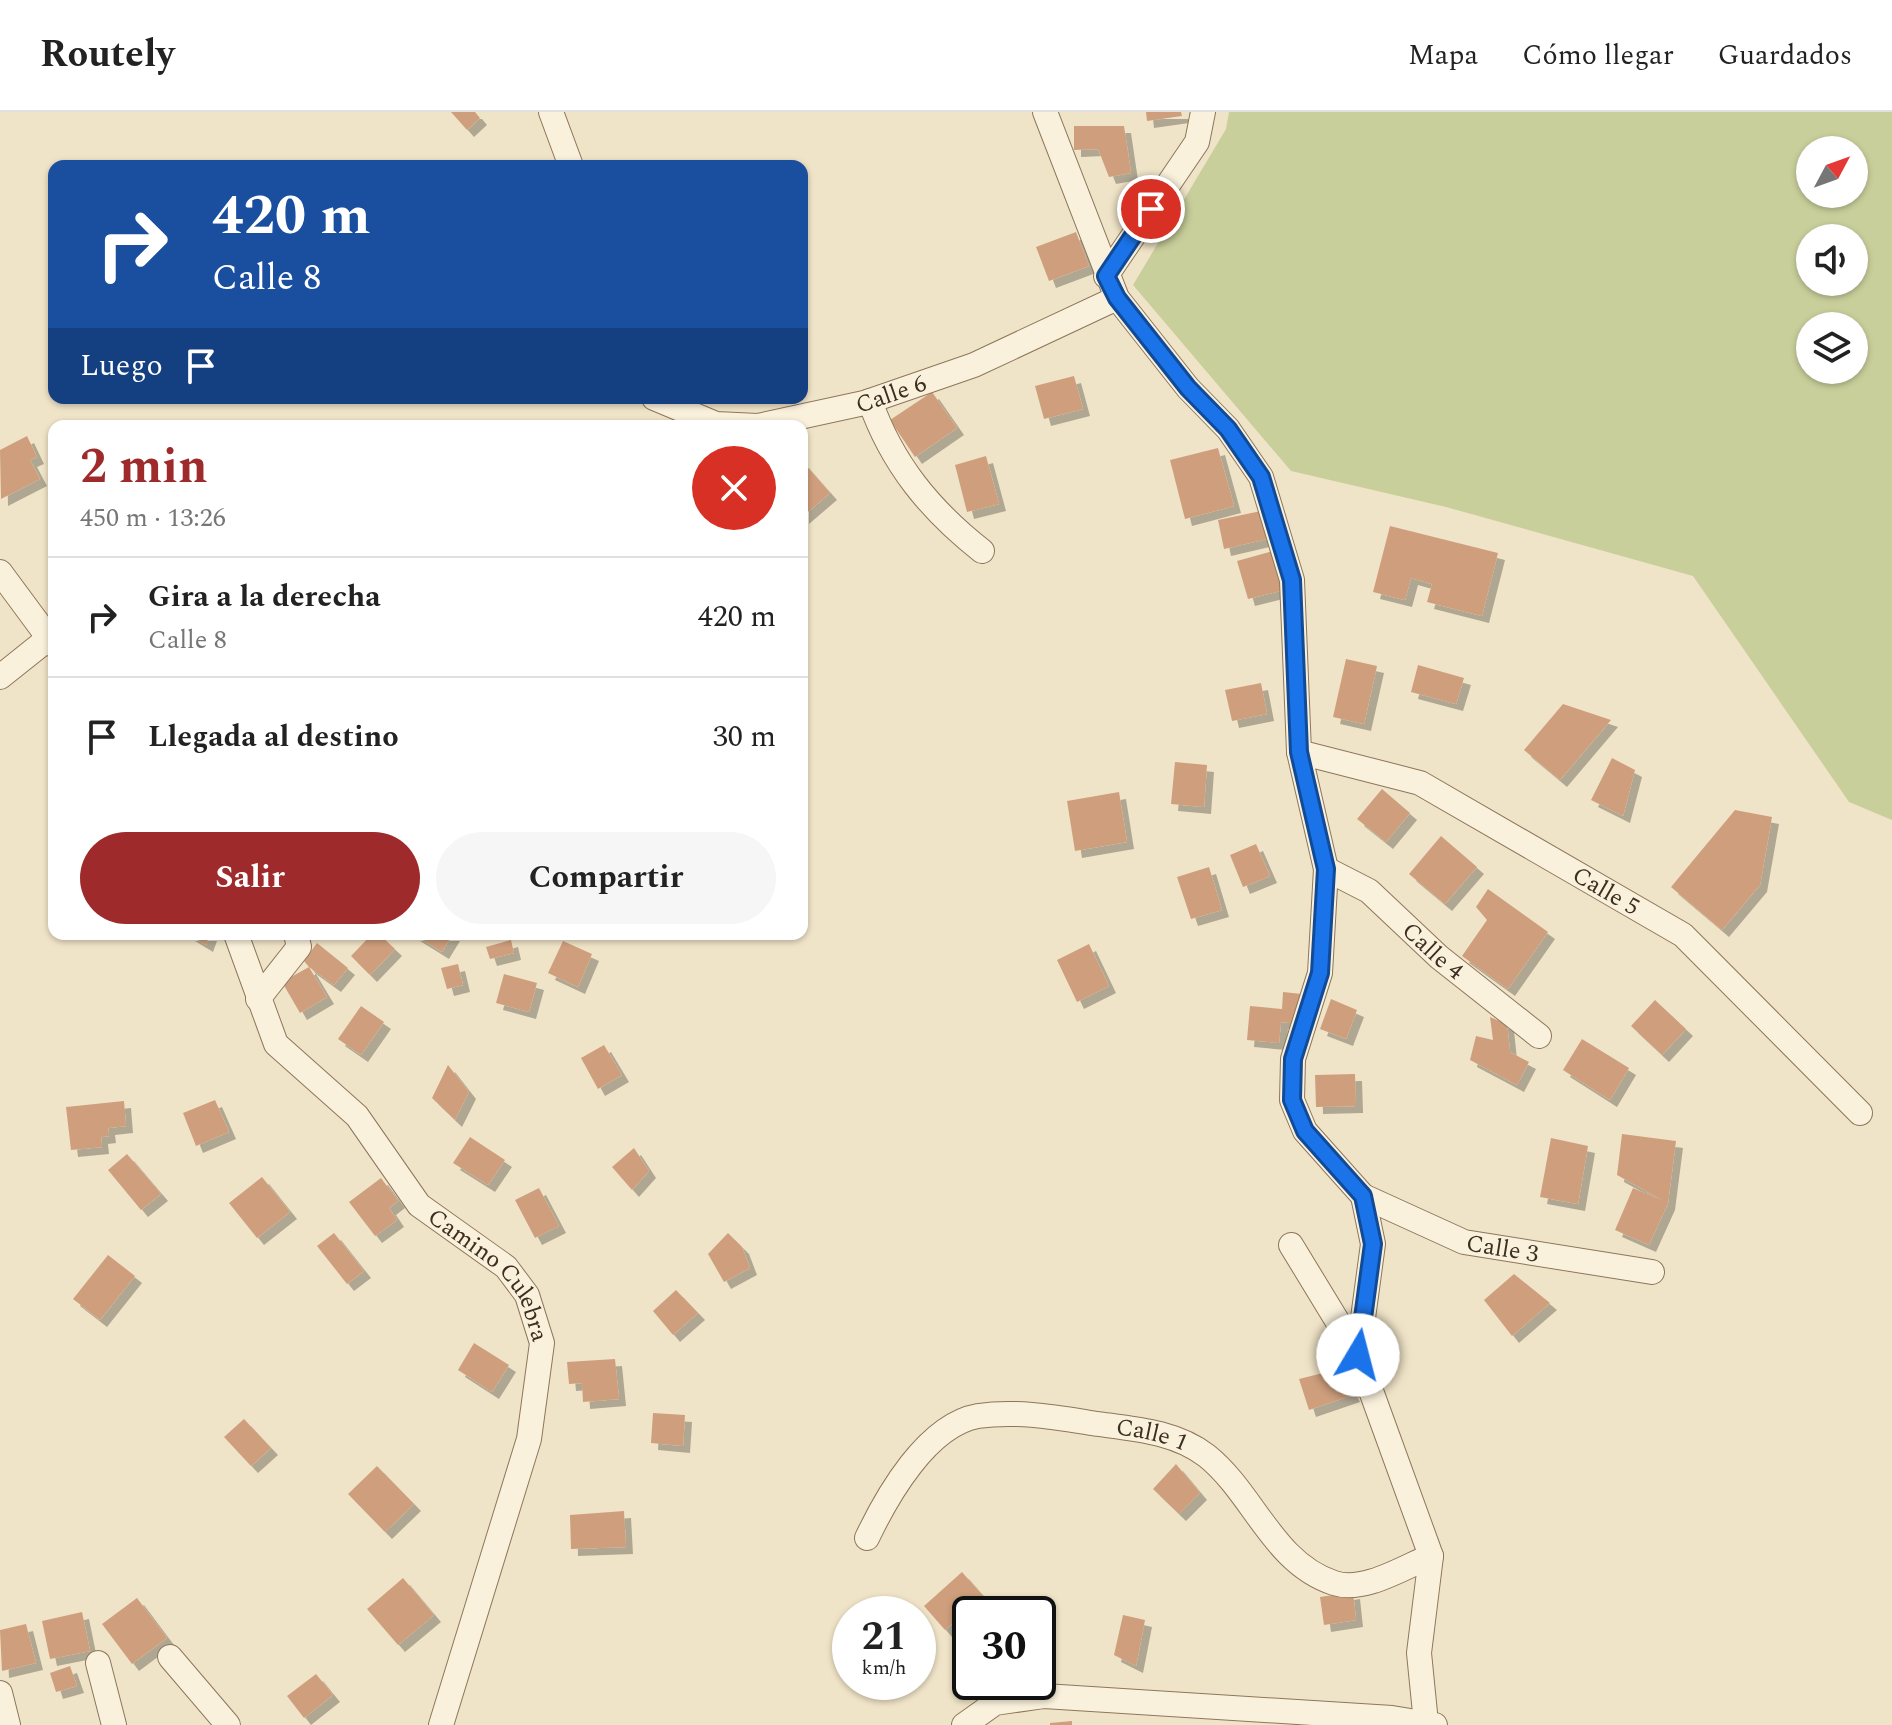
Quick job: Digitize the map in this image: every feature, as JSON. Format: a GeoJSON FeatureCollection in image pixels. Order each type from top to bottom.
{"type":"FeatureCollection","features":[{"type":"Feature","properties":{"kind":"street"},"geometry":{"type":"LineString","coordinates":[[551,112],[569,160]]}},
{"type":"Feature","properties":{"kind":"street"},"geometry":{"type":"LineString","coordinates":[[1045,112],[1117,298],[1188,388],[1228,429],[1261,477],[1292,580],[1299,752],[1326,869],[1320,973],[1293,1059],[1292,1100],[1305,1131],[1363,1196],[1373,1244],[1358,1355]]}},
{"type":"Feature","properties":{"kind":"street"},"geometry":{"type":"LineString","coordinates":[[1106,276],[1197,142],[1203,112]]}},
{"type":"Feature","properties":{"kind":"street","name":"Calle 6"},"geometry":{"type":"LineString","coordinates":[[785,420],[870,401],[974,365],[1117,298]]}},
{"type":"Feature","properties":{"kind":"street"},"geometry":{"type":"LineString","coordinates":[[870,401],[883,437],[912,482],[942,519],[982,551]]}},
{"type":"Feature","properties":{"kind":"street","name":"Calle 6"},"geometry":{"type":"LineString","coordinates":[[672,404],[707,420]]}},
{"type":"Feature","properties":{"kind":"street"},"geometry":{"type":"LineString","coordinates":[[0,572],[48,637]]}},
{"type":"Feature","properties":{"kind":"street"},"geometry":{"type":"LineString","coordinates":[[0,677],[48,645]]}},
{"type":"Feature","properties":{"kind":"street","name":"Calle 5"},"geometry":{"type":"LineString","coordinates":[[1299,752],[1420,783],[1683,935],[1860,1113]]}},
{"type":"Feature","properties":{"kind":"street","name":"Calle 4"},"geometry":{"type":"LineString","coordinates":[[1326,869],[1369,891],[1439,957],[1539,1036]]}},
{"type":"Feature","properties":{"kind":"street","name":"Camino Culebra"},"geometry":{"type":"LineString","coordinates":[[238,940],[276,1044],[357,1116],[419,1205],[506,1267],[527,1295],[542,1343],[529,1439],[441,1725]]}},
{"type":"Feature","properties":{"kind":"street"},"geometry":{"type":"LineString","coordinates":[[258,999],[299,947],[297,940]]}},
{"type":"Feature","properties":{"kind":"street","name":"Calle 3"},"geometry":{"type":"LineString","coordinates":[[1363,1196],[1464,1242],[1652,1272]]}},
{"type":"Feature","properties":{"kind":"street"},"geometry":{"type":"LineString","coordinates":[[964,1725],[995,1703],[1044,1696],[1430,1724],[1419,1653],[1431,1556],[1358,1355],[1291,1245]]}},
{"type":"Feature","properties":{"kind":"street","name":"Calle 1"},"geometry":{"type":"LineString","coordinates":[[867,1538],[892,1486],[942,1433],[975,1416],[1032,1414],[1152,1432],[1181,1440],[1230,1476],[1291,1557],[1331,1582],[1347,1586],[1365,1582],[1431,1556]]}},
{"type":"Feature","properties":{"kind":"street"},"geometry":{"type":"LineString","coordinates":[[170,1657],[228,1725]]}},
{"type":"Feature","properties":{"kind":"street"},"geometry":{"type":"LineString","coordinates":[[98,1663],[114,1725]]}},
{"type":"Feature","properties":{"kind":"street"},"geometry":{"type":"LineString","coordinates":[[0,1693],[8,1725]]}},
{"type":"Feature","properties":{"kind":"green space"},"geometry":{"type":"Polygon","coordinates":[[[1229,112],[1892,112],[1892,820],[1849,802],[1693,576],[1446,507],[1291,471],[1133,285],[1226,129],[1229,112]]]}},
{"type":"Feature","properties":{"kind":"building"},"geometry":{"type":"Polygon","coordinates":[[[451,112],[475,112],[480,118],[467,130],[451,112]]]}},
{"type":"Feature","properties":{"kind":"building"},"geometry":{"type":"Polygon","coordinates":[[[1146,112],[1181,112],[1182,116],[1147,121],[1146,112]]]}},
{"type":"Feature","properties":{"kind":"building"},"geometry":{"type":"Polygon","coordinates":[[[1074,126],[1124,126],[1131,173],[1109,177],[1098,149],[1074,150],[1074,126]]]}},
{"type":"Feature","properties":{"kind":"building"},"geometry":{"type":"Polygon","coordinates":[[[1076,232],[1089,266],[1049,281],[1036,247],[1076,232]]]}},
{"type":"Feature","properties":{"kind":"building"},"geometry":{"type":"Polygon","coordinates":[[[1074,376],[1083,409],[1044,419],[1035,386],[1074,376]]]}},
{"type":"Feature","properties":{"kind":"building"},"geometry":{"type":"Polygon","coordinates":[[[932,392],[957,428],[915,457],[890,420],[932,392]]]}},
{"type":"Feature","properties":{"kind":"building"},"geometry":{"type":"Polygon","coordinates":[[[27,436],[37,457],[30,460],[40,479],[1,499],[0,450],[27,436]]]}},
{"type":"Feature","properties":{"kind":"building"},"geometry":{"type":"Polygon","coordinates":[[[1218,448],[1234,506],[1185,519],[1170,460],[1218,448]]]}},
{"type":"Feature","properties":{"kind":"building"},"geometry":{"type":"Polygon","coordinates":[[[986,456],[999,504],[967,512],[955,465],[986,456]]]}},
{"type":"Feature","properties":{"kind":"building"},"geometry":{"type":"Polygon","coordinates":[[[808,468],[830,493],[808,512],[808,468]]]}},
{"type":"Feature","properties":{"kind":"building"},"geometry":{"type":"Polygon","coordinates":[[[1261,511],[1267,539],[1224,549],[1218,520],[1261,511]]]}},
{"type":"Feature","properties":{"kind":"building"},"geometry":{"type":"Polygon","coordinates":[[[1390,526],[1498,553],[1482,616],[1427,602],[1432,584],[1411,578],[1405,600],[1373,592],[1390,526]]]}},
{"type":"Feature","properties":{"kind":"building"},"geometry":{"type":"Polygon","coordinates":[[[1273,551],[1284,590],[1248,599],[1237,561],[1273,551]]]}},
{"type":"Feature","properties":{"kind":"building"},"geometry":{"type":"Polygon","coordinates":[[[1346,659],[1377,666],[1364,724],[1333,717],[1346,659]]]}},
{"type":"Feature","properties":{"kind":"building"},"geometry":{"type":"Polygon","coordinates":[[[1418,665],[1464,678],[1456,704],[1411,692],[1418,665]]]}},
{"type":"Feature","properties":{"kind":"building"},"geometry":{"type":"Polygon","coordinates":[[[1261,683],[1267,714],[1232,721],[1225,690],[1261,683]]]}},
{"type":"Feature","properties":{"kind":"building"},"geometry":{"type":"Polygon","coordinates":[[[1563,704],[1611,720],[1560,780],[1524,750],[1563,704]]]}},
{"type":"Feature","properties":{"kind":"building"},"geometry":{"type":"Polygon","coordinates":[[[1612,758],[1635,770],[1623,816],[1591,800],[1612,758]]]}},
{"type":"Feature","properties":{"kind":"building"},"geometry":{"type":"Polygon","coordinates":[[[1175,762],[1207,765],[1204,807],[1171,804],[1175,762]]]}},
{"type":"Feature","properties":{"kind":"building"},"geometry":{"type":"Polygon","coordinates":[[[1382,789],[1410,813],[1386,842],[1357,819],[1382,789]]]}},
{"type":"Feature","properties":{"kind":"building"},"geometry":{"type":"Polygon","coordinates":[[[1119,792],[1127,842],[1075,851],[1067,801],[1119,792]]]}},
{"type":"Feature","properties":{"kind":"building"},"geometry":{"type":"Polygon","coordinates":[[[1735,810],[1772,817],[1760,885],[1722,930],[1671,887],[1735,810]]]}},
{"type":"Feature","properties":{"kind":"building"},"geometry":{"type":"Polygon","coordinates":[[[1441,836],[1477,867],[1445,904],[1409,874],[1441,836]]]}},
{"type":"Feature","properties":{"kind":"building"},"geometry":{"type":"Polygon","coordinates":[[[1256,844],[1270,876],[1243,887],[1230,855],[1256,844]]]}},
{"type":"Feature","properties":{"kind":"building"},"geometry":{"type":"Polygon","coordinates":[[[1209,867],[1222,910],[1191,919],[1177,877],[1209,867]]]}},
{"type":"Feature","properties":{"kind":"building"},"geometry":{"type":"Polygon","coordinates":[[[1488,889],[1548,932],[1508,989],[1462,956],[1487,920],[1476,907],[1488,889]]]}},
{"type":"Feature","properties":{"kind":"building"},"geometry":{"type":"Polygon","coordinates":[[[366,940],[385,940],[395,949],[370,975],[351,956],[366,940]]]}},
{"type":"Feature","properties":{"kind":"building"},"geometry":{"type":"Polygon","coordinates":[[[423,940],[449,940],[442,952],[423,940]]]}},
{"type":"Feature","properties":{"kind":"building"},"geometry":{"type":"Polygon","coordinates":[[[511,940],[514,953],[490,959],[486,947],[511,940]]]}},
{"type":"Feature","properties":{"kind":"building"},"geometry":{"type":"Polygon","coordinates":[[[563,941],[592,954],[578,987],[548,973],[563,941]]]}},
{"type":"Feature","properties":{"kind":"building"},"geometry":{"type":"Polygon","coordinates":[[[317,943],[348,968],[334,985],[304,961],[317,943]]]}},
{"type":"Feature","properties":{"kind":"building"},"geometry":{"type":"Polygon","coordinates":[[[1089,944],[1109,986],[1077,1002],[1057,960],[1089,944]]]}},
{"type":"Feature","properties":{"kind":"building"},"geometry":{"type":"Polygon","coordinates":[[[458,964],[463,985],[447,989],[441,968],[458,964]]]}},
{"type":"Feature","properties":{"kind":"building"},"geometry":{"type":"Polygon","coordinates":[[[309,967],[327,997],[300,1013],[282,982],[309,967]]]}},
{"type":"Feature","properties":{"kind":"building"},"geometry":{"type":"Polygon","coordinates":[[[504,974],[537,983],[529,1012],[496,1003],[504,974]]]}},
{"type":"Feature","properties":{"kind":"building"},"geometry":{"type":"Polygon","coordinates":[[[1283,992],[1302,994],[1300,1024],[1281,1022],[1279,1043],[1247,1040],[1250,1006],[1282,1009],[1283,992]]]}},
{"type":"Feature","properties":{"kind":"building"},"geometry":{"type":"Polygon","coordinates":[[[1331,999],[1357,1010],[1346,1039],[1320,1029],[1331,999]]]}},
{"type":"Feature","properties":{"kind":"building"},"geometry":{"type":"Polygon","coordinates":[[[1655,1000],[1686,1029],[1662,1055],[1631,1026],[1655,1000]]]}},
{"type":"Feature","properties":{"kind":"building"},"geometry":{"type":"Polygon","coordinates":[[[361,1006],[384,1022],[361,1055],[338,1039],[361,1006]]]}},
{"type":"Feature","properties":{"kind":"building"},"geometry":{"type":"Polygon","coordinates":[[[1490,1017],[1507,1024],[1510,1052],[1529,1062],[1517,1085],[1470,1060],[1476,1036],[1493,1040],[1490,1017]]]}},
{"type":"Feature","properties":{"kind":"building"},"geometry":{"type":"Polygon","coordinates":[[[1582,1039],[1629,1068],[1610,1100],[1563,1070],[1582,1039]]]}},
{"type":"Feature","properties":{"kind":"building"},"geometry":{"type":"Polygon","coordinates":[[[604,1045],[622,1075],[598,1089],[581,1058],[604,1045]]]}},
{"type":"Feature","properties":{"kind":"building"},"geometry":{"type":"Polygon","coordinates":[[[448,1065],[469,1092],[455,1120],[432,1098],[448,1065]]]}},
{"type":"Feature","properties":{"kind":"building"},"geometry":{"type":"Polygon","coordinates":[[[1355,1074],[1356,1106],[1316,1107],[1315,1075],[1355,1074]]]}},
{"type":"Feature","properties":{"kind":"building"},"geometry":{"type":"Polygon","coordinates":[[[215,1100],[229,1132],[196,1146],[183,1113],[215,1100]]]}},
{"type":"Feature","properties":{"kind":"building"},"geometry":{"type":"Polygon","coordinates":[[[124,1101],[126,1126],[108,1128],[109,1136],[101,1137],[102,1147],[71,1150],[66,1107],[124,1101]]]}},
{"type":"Feature","properties":{"kind":"building"},"geometry":{"type":"Polygon","coordinates":[[[1622,1134],[1676,1141],[1668,1203],[1649,1245],[1615,1230],[1633,1188],[1662,1200],[1617,1175],[1622,1134]]]}},
{"type":"Feature","properties":{"kind":"building"},"geometry":{"type":"Polygon","coordinates":[[[470,1137],[505,1160],[488,1185],[453,1163],[470,1137]]]}},
{"type":"Feature","properties":{"kind":"building"},"geometry":{"type":"Polygon","coordinates":[[[1551,1138],[1588,1146],[1578,1204],[1540,1197],[1551,1138]]]}},
{"type":"Feature","properties":{"kind":"building"},"geometry":{"type":"Polygon","coordinates":[[[634,1148],[649,1171],[632,1190],[612,1167],[634,1148]]]}},
{"type":"Feature","properties":{"kind":"building"},"geometry":{"type":"Polygon","coordinates":[[[127,1154],[161,1194],[141,1210],[108,1170],[127,1154]]]}},
{"type":"Feature","properties":{"kind":"building"},"geometry":{"type":"Polygon","coordinates":[[[262,1177],[290,1212],[257,1238],[229,1203],[262,1177]]]}},
{"type":"Feature","properties":{"kind":"building"},"geometry":{"type":"Polygon","coordinates":[[[381,1178],[398,1201],[389,1208],[397,1220],[375,1236],[349,1202],[381,1178]]]}},
{"type":"Feature","properties":{"kind":"building"},"geometry":{"type":"Polygon","coordinates":[[[539,1188],[559,1226],[535,1238],[515,1200],[539,1188]]]}},
{"type":"Feature","properties":{"kind":"building"},"geometry":{"type":"Polygon","coordinates":[[[334,1233],[364,1271],[347,1284],[317,1246],[334,1233]]]}},
{"type":"Feature","properties":{"kind":"building"},"geometry":{"type":"Polygon","coordinates":[[[728,1233],[742,1247],[750,1268],[724,1282],[708,1254],[728,1233]]]}},
{"type":"Feature","properties":{"kind":"building"},"geometry":{"type":"Polygon","coordinates":[[[108,1255],[135,1276],[100,1320],[73,1299],[108,1255]]]}},
{"type":"Feature","properties":{"kind":"building"},"geometry":{"type":"Polygon","coordinates":[[[1514,1274],[1550,1303],[1512,1336],[1484,1300],[1514,1274]]]}},
{"type":"Feature","properties":{"kind":"building"},"geometry":{"type":"Polygon","coordinates":[[[676,1290],[698,1313],[673,1335],[653,1311],[676,1290]]]}},
{"type":"Feature","properties":{"kind":"building"},"geometry":{"type":"Polygon","coordinates":[[[474,1343],[509,1365],[492,1392],[458,1370],[474,1343]]]}},
{"type":"Feature","properties":{"kind":"building"},"geometry":{"type":"Polygon","coordinates":[[[615,1359],[619,1399],[583,1402],[582,1383],[569,1384],[567,1362],[615,1359]]]}},
{"type":"Feature","properties":{"kind":"building"},"geometry":{"type":"Polygon","coordinates":[[[1343,1368],[1346,1378],[1351,1376],[1355,1389],[1351,1391],[1353,1395],[1309,1410],[1299,1379],[1343,1368]]]}},
{"type":"Feature","properties":{"kind":"building"},"geometry":{"type":"Polygon","coordinates":[[[653,1413],[685,1415],[683,1446],[651,1443],[653,1413]]]}},
{"type":"Feature","properties":{"kind":"building"},"geometry":{"type":"Polygon","coordinates":[[[244,1419],[271,1448],[251,1466],[224,1437],[244,1419]]]}},
{"type":"Feature","properties":{"kind":"building"},"geometry":{"type":"Polygon","coordinates":[[[1176,1464],[1200,1493],[1179,1514],[1153,1489],[1176,1464]]]}},
{"type":"Feature","properties":{"kind":"building"},"geometry":{"type":"Polygon","coordinates":[[[377,1466],[414,1504],[385,1532],[348,1494],[377,1466]]]}},
{"type":"Feature","properties":{"kind":"building"},"geometry":{"type":"Polygon","coordinates":[[[624,1511],[626,1547],[571,1549],[570,1515],[624,1511]]]}},
{"type":"Feature","properties":{"kind":"building"},"geometry":{"type":"Polygon","coordinates":[[[962,1572],[983,1596],[952,1596],[952,1624],[945,1630],[936,1620],[935,1596],[962,1572]]]}},
{"type":"Feature","properties":{"kind":"building"},"geometry":{"type":"Polygon","coordinates":[[[403,1578],[434,1615],[398,1645],[367,1609],[403,1578]]]}},
{"type":"Feature","properties":{"kind":"building"},"geometry":{"type":"Polygon","coordinates":[[[1353,1592],[1356,1620],[1324,1625],[1320,1597],[1353,1592]]]}},
{"type":"Feature","properties":{"kind":"building"},"geometry":{"type":"Polygon","coordinates":[[[137,1598],[167,1638],[132,1664],[102,1624],[137,1598]]]}},
{"type":"Feature","properties":{"kind":"building"},"geometry":{"type":"Polygon","coordinates":[[[82,1612],[90,1651],[50,1659],[42,1621],[82,1612]]]}},
{"type":"Feature","properties":{"kind":"building"},"geometry":{"type":"Polygon","coordinates":[[[1123,1615],[1145,1620],[1136,1666],[1114,1655],[1123,1615]]]}},
{"type":"Feature","properties":{"kind":"building"},"geometry":{"type":"Polygon","coordinates":[[[26,1624],[36,1663],[2,1671],[0,1630],[26,1624]]]}},
{"type":"Feature","properties":{"kind":"building"},"geometry":{"type":"Polygon","coordinates":[[[70,1666],[77,1686],[56,1692],[50,1673],[70,1666]]]}},
{"type":"Feature","properties":{"kind":"building"},"geometry":{"type":"Polygon","coordinates":[[[316,1674],[333,1695],[304,1718],[287,1696],[316,1674]]]}},
{"type":"Feature","properties":{"kind":"building"},"geometry":{"type":"Polygon","coordinates":[[[1072,1721],[1072,1725],[1050,1725],[1050,1723],[1072,1721]]]}},
{"type":"Feature","properties":{"kind":"route"},"geometry":{"type":"LineString","coordinates":[[1151,209],[1106,276],[1117,298],[1188,388],[1228,429],[1261,477],[1292,580],[1299,752],[1326,869],[1320,973],[1293,1059],[1292,1100],[1305,1131],[1363,1196],[1373,1244],[1358,1355]]}}]}
